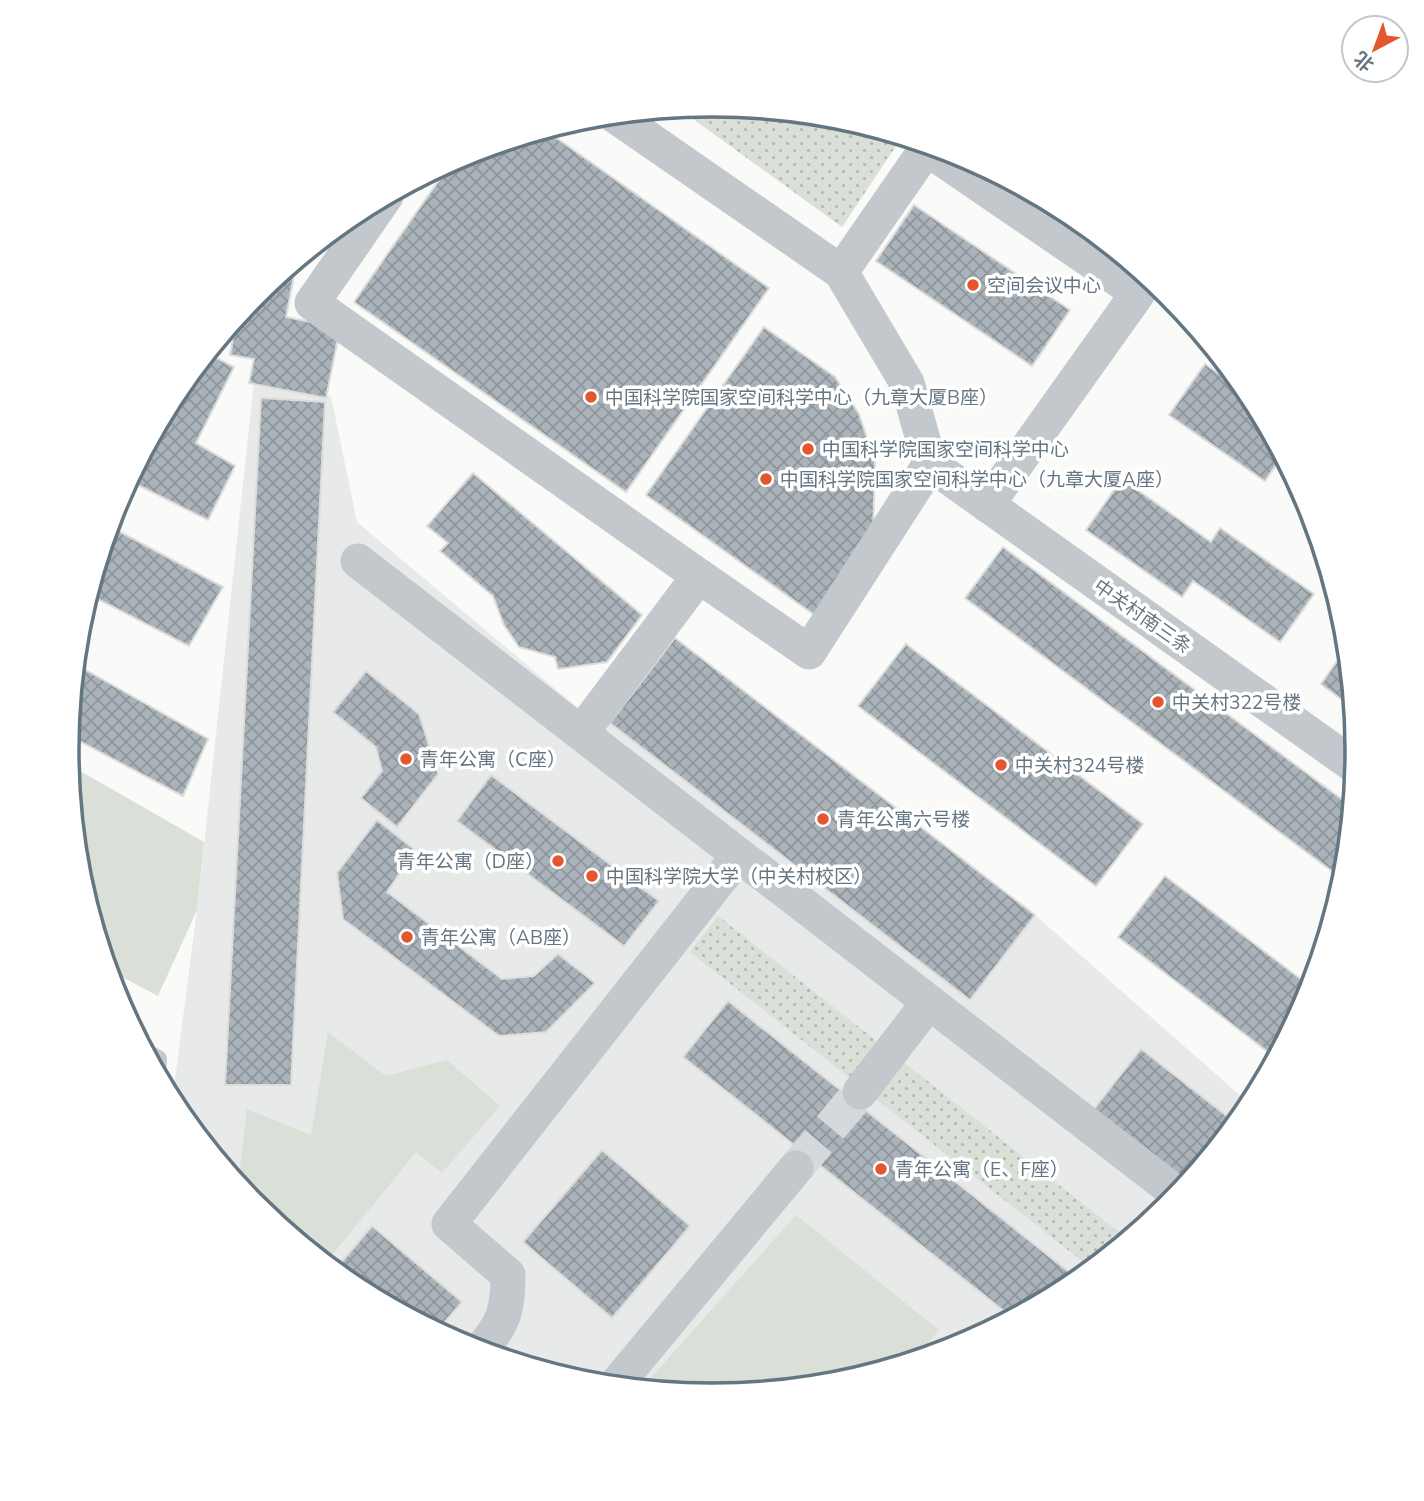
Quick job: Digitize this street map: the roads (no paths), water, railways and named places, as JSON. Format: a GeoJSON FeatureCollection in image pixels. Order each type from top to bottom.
{"type":"FeatureCollection","features":[{"type":"Feature","properties":{"kind":"street"},"geometry":{"type":"LineString","coordinates":[[372,217],[312,303],[809,652],[930,464],[907,383],[841,272],[626,123]]}},
{"type":"Feature","properties":{"kind":"street"},"geometry":{"type":"LineString","coordinates":[[841,272],[923,154]]}},
{"type":"Feature","properties":{"kind":"street"},"geometry":{"type":"LineString","coordinates":[[958,167],[1138,293],[987,505]]}},
{"type":"Feature","properties":{"kind":"street","name":"中关村南三条"},"geometry":{"type":"LineString","coordinates":[[930,464],[1345,759]]}},
{"type":"Feature","properties":{"kind":"street"},"geometry":{"type":"LineString","coordinates":[[358,561],[1170,1188]]}},
{"type":"Feature","properties":{"kind":"street"},"geometry":{"type":"LineString","coordinates":[[581,733],[699,576]]}},
{"type":"Feature","properties":{"kind":"street"},"geometry":{"type":"LineString","coordinates":[[487,1342],[501,1326],[508,1301],[508,1275],[449,1224],[740,855]]}},
{"type":"Feature","properties":{"kind":"street"},"geometry":{"type":"LineString","coordinates":[[860,1092],[929,1002]]}},
{"type":"Feature","properties":{"kind":"street"},"geometry":{"type":"LineString","coordinates":[[622,1377],[796,1168]]}},
{"type":"Feature","properties":{"kind":"tunnel"},"geometry":{"type":"LineString","coordinates":[[796,1168],[860,1092]]}},
{"type":"Feature","properties":{"kind":"place","name":"空间会议中心"},"geometry":{"type":"Point","coordinates":[973,285]}},
{"type":"Feature","properties":{"kind":"place","name":"中国科学院国家空间科学中心（九章大厦B座）"},"geometry":{"type":"Point","coordinates":[591,397]}},
{"type":"Feature","properties":{"kind":"place","name":"中国科学院国家空间科学中心"},"geometry":{"type":"Point","coordinates":[808,449]}},
{"type":"Feature","properties":{"kind":"place","name":"中国科学院国家空间科学中心（九章大厦A座）"},"geometry":{"type":"Point","coordinates":[766,479]}},
{"type":"Feature","properties":{"kind":"place","name":"中关村322号楼"},"geometry":{"type":"Point","coordinates":[1158,702]}},
{"type":"Feature","properties":{"kind":"place","name":"青年公寓（C座）"},"geometry":{"type":"Point","coordinates":[406,759]}},
{"type":"Feature","properties":{"kind":"place","name":"中关村324号楼"},"geometry":{"type":"Point","coordinates":[1001,765]}},
{"type":"Feature","properties":{"kind":"place","name":"青年公寓六号楼"},"geometry":{"type":"Point","coordinates":[823,819]}},
{"type":"Feature","properties":{"kind":"place","name":"青年公寓（D座）"},"geometry":{"type":"Point","coordinates":[558,861]}},
{"type":"Feature","properties":{"kind":"place","name":"中国科学院大学（中关村校区）"},"geometry":{"type":"Point","coordinates":[592,876]}},
{"type":"Feature","properties":{"kind":"place","name":"青年公寓（AB座）"},"geometry":{"type":"Point","coordinates":[407,937]}},
{"type":"Feature","properties":{"kind":"place","name":"青年公寓（E、F座）"},"geometry":{"type":"Point","coordinates":[881,1169]}}]}
